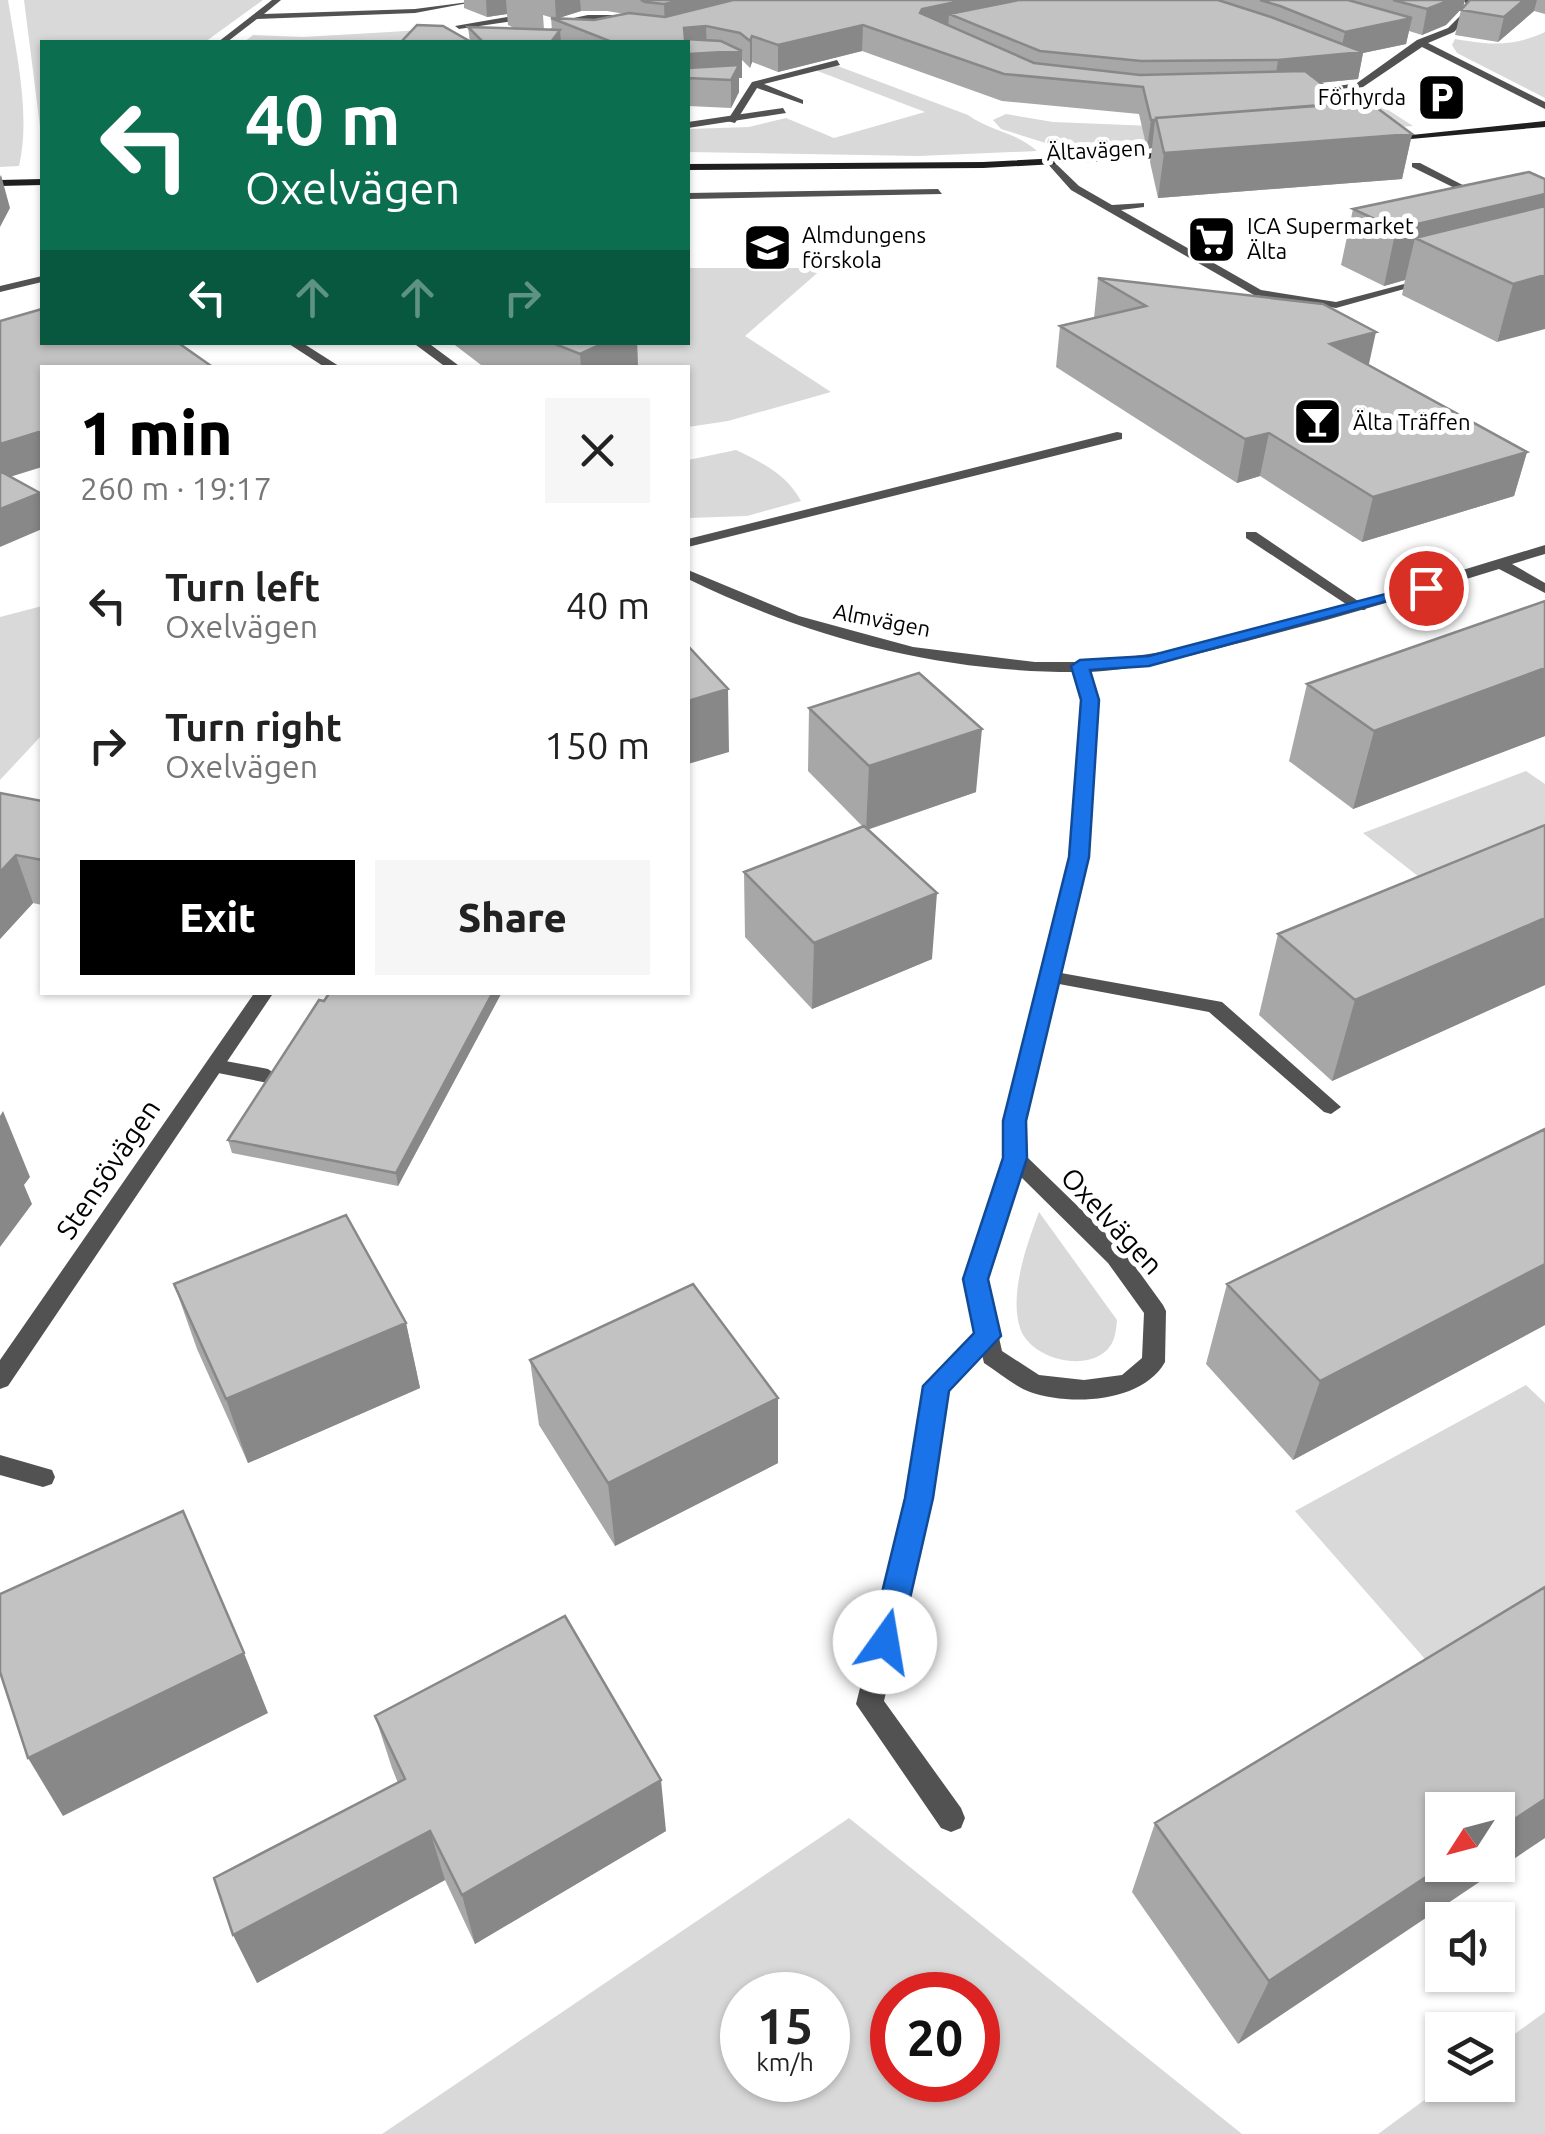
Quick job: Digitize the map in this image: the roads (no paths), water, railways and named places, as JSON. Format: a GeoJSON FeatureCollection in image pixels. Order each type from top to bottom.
{"type":"FeatureCollection","features":[{"type":"Feature","properties":{"kind":"main road"},"geometry":{"type":"LineString","coordinates":[[1366,140],[1545,124]]}},
{"type":"Feature","properties":{"kind":"main road"},"geometry":{"type":"LineString","coordinates":[[1378,148],[1545,133]]}},
{"type":"Feature","properties":{"kind":"main road","name":"Ältavägen"},"geometry":{"type":"LineString","coordinates":[[690,167],[1179,160],[1064,173],[893,176],[768,168]]}},
{"type":"Feature","properties":{"kind":"main road"},"geometry":{"type":"LineString","coordinates":[[0,183],[40,182]]}},
{"type":"Feature","properties":{"kind":"street"},"geometry":{"type":"LineString","coordinates":[[225,40],[276,0]]}},
{"type":"Feature","properties":{"kind":"street"},"geometry":{"type":"LineString","coordinates":[[256,17],[344,16],[438,8],[480,0]]}},
{"type":"Feature","properties":{"kind":"street"},"geometry":{"type":"LineString","coordinates":[[1292,93],[1360,85],[1423,42],[1451,30],[1472,8],[1468,0]]}},
{"type":"Feature","properties":{"kind":"street"},"geometry":{"type":"LineString","coordinates":[[533,4],[516,13],[556,26],[589,18],[614,18],[637,26],[639,29],[631,33]]}},
{"type":"Feature","properties":{"kind":"street"},"geometry":{"type":"LineString","coordinates":[[438,8],[459,26],[524,18]]}},
{"type":"Feature","properties":{"kind":"street"},"geometry":{"type":"LineString","coordinates":[[556,26],[550,32],[552,38],[566,40]]}},
{"type":"Feature","properties":{"kind":"street"},"geometry":{"type":"LineString","coordinates":[[1403,37],[1423,42],[1545,106]]}},
{"type":"Feature","properties":{"kind":"street"},"geometry":{"type":"LineString","coordinates":[[735,88],[837,63]]}},
{"type":"Feature","properties":{"kind":"street"},"geometry":{"type":"LineString","coordinates":[[1358,71],[1372,77]]}},
{"type":"Feature","properties":{"kind":"street"},"geometry":{"type":"LineString","coordinates":[[690,125],[801,105],[754,84],[749,72]]}},
{"type":"Feature","properties":{"kind":"street"},"geometry":{"type":"LineString","coordinates":[[736,118],[754,84]]}},
{"type":"Feature","properties":{"kind":"street"},"geometry":{"type":"LineString","coordinates":[[1052,163],[1076,188],[1258,293],[1336,305],[1450,276]]}},
{"type":"Feature","properties":{"kind":"street"},"geometry":{"type":"LineString","coordinates":[[1416,165],[1466,190],[1498,200]]}},
{"type":"Feature","properties":{"kind":"street"},"geometry":{"type":"LineString","coordinates":[[690,196],[938,192]]}},
{"type":"Feature","properties":{"kind":"street"},"geometry":{"type":"LineString","coordinates":[[1109,208],[1140,205]]}},
{"type":"Feature","properties":{"kind":"street"},"geometry":{"type":"LineString","coordinates":[[0,289],[40,279]]}},
{"type":"Feature","properties":{"kind":"street"},"geometry":{"type":"LineString","coordinates":[[1237,299],[1258,293]]}},
{"type":"Feature","properties":{"kind":"street"},"geometry":{"type":"LineString","coordinates":[[1336,305],[1350,318]]}},
{"type":"Feature","properties":{"kind":"street"},"geometry":{"type":"LineString","coordinates":[[297,345],[331,365]]}},
{"type":"Feature","properties":{"kind":"street"},"geometry":{"type":"LineString","coordinates":[[422,345],[452,365]]}},
{"type":"Feature","properties":{"kind":"street"},"geometry":{"type":"LineString","coordinates":[[690,543],[1117,436]]}},
{"type":"Feature","properties":{"kind":"street"},"geometry":{"type":"LineString","coordinates":[[1251,534],[1360,608]]}},
{"type":"Feature","properties":{"kind":"street"},"geometry":{"type":"LineString","coordinates":[[1080,666],[1149,661],[1360,608],[1545,549]]}},
{"type":"Feature","properties":{"kind":"street"},"geometry":{"type":"LineString","coordinates":[[1500,564],[1545,589]]}},
{"type":"Feature","properties":{"kind":"street","name":"Almvägen"},"geometry":{"type":"LineString","coordinates":[[690,575],[741,602],[865,644],[1008,664],[1080,666]]}},
{"type":"Feature","properties":{"kind":"street","name":"Oxelvägen"},"geometry":{"type":"LineString","coordinates":[[1015,1158],[1116,1257],[1155,1311],[1153,1362],[1128,1384],[1084,1390],[1034,1384],[992,1356],[975,1279],[1015,1158],[1014,1121],[1079,857],[1090,700],[1080,666]]}},
{"type":"Feature","properties":{"kind":"street"},"geometry":{"type":"LineString","coordinates":[[1050,977],[1215,1007],[1331,1106]]}},
{"type":"Feature","properties":{"kind":"street","name":"Stensövägen"},"geometry":{"type":"LineString","coordinates":[[0,1379],[262,995]]}},
{"type":"Feature","properties":{"kind":"street"},"geometry":{"type":"LineString","coordinates":[[214,1066],[268,1076]]}},
{"type":"Feature","properties":{"kind":"street"},"geometry":{"type":"LineString","coordinates":[[951,1818],[870,1704],[919,1498],[936,1386],[988,1336]]}},
{"type":"Feature","properties":{"kind":"street"},"geometry":{"type":"LineString","coordinates":[[0,1465],[43,1477]]}},
{"type":"Feature","properties":{"kind":"place","name":"Förhyrda"},"geometry":{"type":"Point","coordinates":[1441,97]}},
{"type":"Feature","properties":{"kind":"place","name":"ICA Supermarket Älta"},"geometry":{"type":"Point","coordinates":[1212,239]}},
{"type":"Feature","properties":{"kind":"place","name":"Almdungens förskola"},"geometry":{"type":"Point","coordinates":[767,248]}},
{"type":"Feature","properties":{"kind":"place","name":"Älta Träffen"},"geometry":{"type":"Point","coordinates":[1318,422]}}]}
